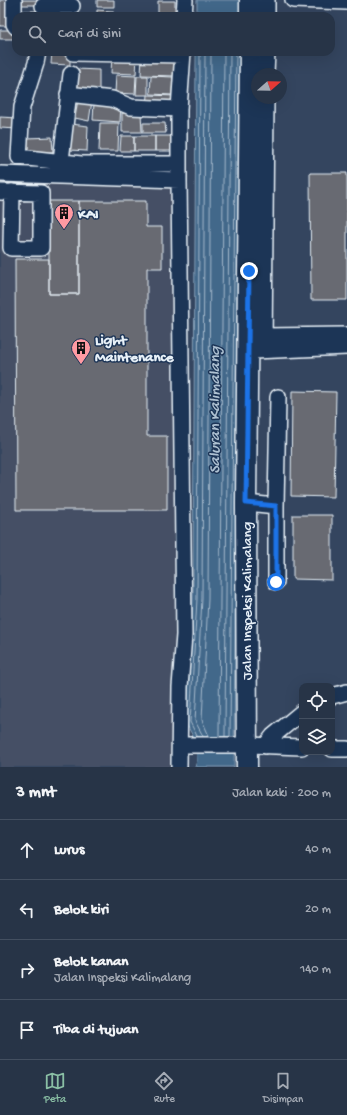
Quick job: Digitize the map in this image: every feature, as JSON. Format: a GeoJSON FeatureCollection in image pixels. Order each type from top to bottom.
{"type":"FeatureCollection","features":[{"type":"Feature","properties":{"kind":"main road"},"geometry":{"type":"LineString","coordinates":[[250,0],[250,12]]}},
{"type":"Feature","properties":{"kind":"main road","name":"Jalan Inspeksi Kalimalang"},"geometry":{"type":"LineString","coordinates":[[247,767],[250,745],[246,503],[259,346],[258,136],[250,56]]}},
{"type":"Feature","properties":{"kind":"street"},"geometry":{"type":"LineString","coordinates":[[14,0],[14,12]]}},
{"type":"Feature","properties":{"kind":"street"},"geometry":{"type":"LineString","coordinates":[[184,12],[185,0]]}},
{"type":"Feature","properties":{"kind":"street"},"geometry":{"type":"LineString","coordinates":[[267,0],[267,12]]}},
{"type":"Feature","properties":{"kind":"street"},"geometry":{"type":"LineString","coordinates":[[292,0],[347,2]]}},
{"type":"Feature","properties":{"kind":"street"},"geometry":{"type":"LineString","coordinates":[[43,7],[72,7]]}},
{"type":"Feature","properties":{"kind":"street"},"geometry":{"type":"LineString","coordinates":[[37,56],[22,107],[19,157],[81,164],[179,164]]}},
{"type":"Feature","properties":{"kind":"street"},"geometry":{"type":"LineString","coordinates":[[179,767],[185,746],[180,687],[184,627],[179,180],[179,109],[183,56]]}},
{"type":"Feature","properties":{"kind":"street"},"geometry":{"type":"LineString","coordinates":[[266,56],[266,68]]}},
{"type":"Feature","properties":{"kind":"street"},"geometry":{"type":"LineString","coordinates":[[61,161],[71,74]]}},
{"type":"Feature","properties":{"kind":"street"},"geometry":{"type":"LineString","coordinates":[[68,94],[112,99],[131,107],[179,109]]}},
{"type":"Feature","properties":{"kind":"street"},"geometry":{"type":"LineString","coordinates":[[258,136],[265,104]]}},
{"type":"Feature","properties":{"kind":"street"},"geometry":{"type":"LineString","coordinates":[[0,174],[179,180]]}},
{"type":"Feature","properties":{"kind":"street"},"geometry":{"type":"LineString","coordinates":[[259,346],[347,335]]}},
{"type":"Feature","properties":{"kind":"street"},"geometry":{"type":"LineString","coordinates":[[259,346],[347,347]]}},
{"type":"Feature","properties":{"kind":"street"},"geometry":{"type":"LineString","coordinates":[[276,582],[278,397]]}},
{"type":"Feature","properties":{"kind":"street"},"geometry":{"type":"LineString","coordinates":[[246,503],[276,506]]}},
{"type":"Feature","properties":{"kind":"street"},"geometry":{"type":"LineString","coordinates":[[335,695],[347,692]]}},
{"type":"Feature","properties":{"kind":"street"},"geometry":{"type":"LineString","coordinates":[[250,745],[273,736],[299,714]]}},
{"type":"Feature","properties":{"kind":"street"},"geometry":{"type":"LineString","coordinates":[[185,746],[250,745],[299,747]]}},
{"type":"Feature","properties":{"kind":"street"},"geometry":{"type":"LineString","coordinates":[[335,749],[347,749]]}},
{"type":"Feature","properties":{"kind":"shaded area"},"geometry":{"type":"Polygon","coordinates":[[[0,167],[171,170],[175,637],[173,767],[0,767],[0,167]]]}},
{"type":"Feature","properties":{"kind":"water"},"geometry":{"type":"Polygon","coordinates":[[[197,0],[240,0],[240,12],[197,12],[197,0]]]}},
{"type":"Feature","properties":{"kind":"water","name":"Saluran Kalimalang"},"geometry":{"type":"Polygon","coordinates":[[[196,56],[239,56],[234,767],[195,767],[197,761],[196,742],[186,723],[193,599],[196,56]]]}},
{"type":"Feature","properties":{"kind":"building"},"geometry":{"type":"Polygon","coordinates":[[[0,0],[9,0],[10,26],[0,26],[0,0]]]}},
{"type":"Feature","properties":{"kind":"building"},"geometry":{"type":"Polygon","coordinates":[[[18,0],[37,0],[37,5],[18,5],[18,0]]]}},
{"type":"Feature","properties":{"kind":"building"},"geometry":{"type":"Polygon","coordinates":[[[97,0],[114,0],[114,7],[97,7],[97,0]]]}},
{"type":"Feature","properties":{"kind":"building"},"geometry":{"type":"Polygon","coordinates":[[[158,1],[175,1],[175,12],[158,12],[158,1]]]}},
{"type":"Feature","properties":{"kind":"building"},"geometry":{"type":"Polygon","coordinates":[[[46,8],[68,9],[68,12],[46,12],[46,8]]]}},
{"type":"Feature","properties":{"kind":"building"},"geometry":{"type":"Polygon","coordinates":[[[97,10],[113,11],[113,12],[97,12],[97,10]]]}},
{"type":"Feature","properties":{"kind":"building"},"geometry":{"type":"Polygon","coordinates":[[[20,11],[41,11],[41,12],[20,11]]]}},
{"type":"Feature","properties":{"kind":"building"},"geometry":{"type":"Polygon","coordinates":[[[0,30],[12,30],[12,39],[0,39],[0,30]]]}},
{"type":"Feature","properties":{"kind":"building"},"geometry":{"type":"Polygon","coordinates":[[[52,56],[70,56],[70,65],[51,64],[52,56]]]}},
{"type":"Feature","properties":{"kind":"building"},"geometry":{"type":"Polygon","coordinates":[[[112,56],[137,56],[136,74],[111,73],[112,56]]]}},
{"type":"Feature","properties":{"kind":"building"},"geometry":{"type":"Polygon","coordinates":[[[142,56],[175,57],[174,76],[141,75],[142,56]]]}},
{"type":"Feature","properties":{"kind":"building"},"geometry":{"type":"Polygon","coordinates":[[[76,69],[99,70],[99,91],[76,90],[76,69]]]}},
{"type":"Feature","properties":{"kind":"building"},"geometry":{"type":"Polygon","coordinates":[[[116,75],[136,76],[135,94],[115,93],[116,75]]]}},
{"type":"Feature","properties":{"kind":"building"},"geometry":{"type":"Polygon","coordinates":[[[137,76],[148,76],[148,95],[136,95],[137,76]]]}},
{"type":"Feature","properties":{"kind":"building"},"geometry":{"type":"Polygon","coordinates":[[[151,76],[173,77],[172,95],[150,94],[151,76]]]}},
{"type":"Feature","properties":{"kind":"building"},"geometry":{"type":"Polygon","coordinates":[[[148,95],[177,96],[177,108],[147,107],[148,95]]]}},
{"type":"Feature","properties":{"kind":"building"},"geometry":{"type":"Polygon","coordinates":[[[78,99],[92,101],[89,121],[75,118],[78,99]]]}},
{"type":"Feature","properties":{"kind":"building"},"geometry":{"type":"Polygon","coordinates":[[[94,102],[121,103],[120,122],[93,120],[94,102]]]}},
{"type":"Feature","properties":{"kind":"building"},"geometry":{"type":"Polygon","coordinates":[[[122,113],[141,113],[142,132],[122,132],[122,113]]]}},
{"type":"Feature","properties":{"kind":"building"},"geometry":{"type":"Polygon","coordinates":[[[0,117],[18,118],[18,129],[0,128],[0,117]]]}},
{"type":"Feature","properties":{"kind":"building"},"geometry":{"type":"Polygon","coordinates":[[[100,123],[119,123],[118,151],[99,151],[100,123]]]}},
{"type":"Feature","properties":{"kind":"building"},"geometry":{"type":"Polygon","coordinates":[[[143,123],[165,123],[166,133],[143,133],[143,123]]]}},
{"type":"Feature","properties":{"kind":"building"},"geometry":{"type":"Polygon","coordinates":[[[71,124],[88,126],[87,151],[70,150],[71,124]]]}},
{"type":"Feature","properties":{"kind":"building"},"geometry":{"type":"Polygon","coordinates":[[[121,136],[134,136],[134,151],[120,151],[121,136]]]}},
{"type":"Feature","properties":{"kind":"building"},"geometry":{"type":"Polygon","coordinates":[[[134,136],[155,136],[155,151],[134,151],[134,136]]]}},
{"type":"Feature","properties":{"kind":"building"},"geometry":{"type":"Polygon","coordinates":[[[155,136],[177,136],[177,151],[155,151],[155,136]]]}},
{"type":"Feature","properties":{"kind":"building"},"geometry":{"type":"Polygon","coordinates":[[[52,137],[53,152],[28,153],[27,138],[52,137]]]}},
{"type":"Feature","properties":{"kind":"building"},"geometry":{"type":"Polygon","coordinates":[[[310,173],[347,173],[347,300],[311,300],[310,173]]]}},
{"type":"Feature","properties":{"kind":"building","name":"KAI"},"geometry":{"type":"Polygon","coordinates":[[[49,201],[79,201],[79,294],[49,294],[49,201]]]}},
{"type":"Feature","properties":{"kind":"building","name":"Light Maintenance"},"geometry":{"type":"Polygon","coordinates":[[[79,201],[146,201],[146,227],[162,227],[162,268],[147,268],[147,436],[167,436],[167,510],[16,510],[15,259],[49,259],[49,294],[79,294],[79,201]]]}},
{"type":"Feature","properties":{"kind":"building"},"geometry":{"type":"Polygon","coordinates":[[[292,391],[336,392],[334,497],[291,496],[292,391]]]}},
{"type":"Feature","properties":{"kind":"building"},"geometry":{"type":"Polygon","coordinates":[[[293,515],[332,515],[332,580],[293,579],[293,515]]]}},
{"type":"Feature","properties":{"kind":"place","name":"KAI"},"geometry":{"type":"Point","coordinates":[64,230]}},
{"type":"Feature","properties":{"kind":"place","name":"Light Maintenance"},"geometry":{"type":"Point","coordinates":[81,365]}},
{"type":"Feature","properties":{"kind":"route"},"geometry":{"type":"LineString","coordinates":[[249,271],[246,503],[263,506],[276,506],[276,582]]}}]}
